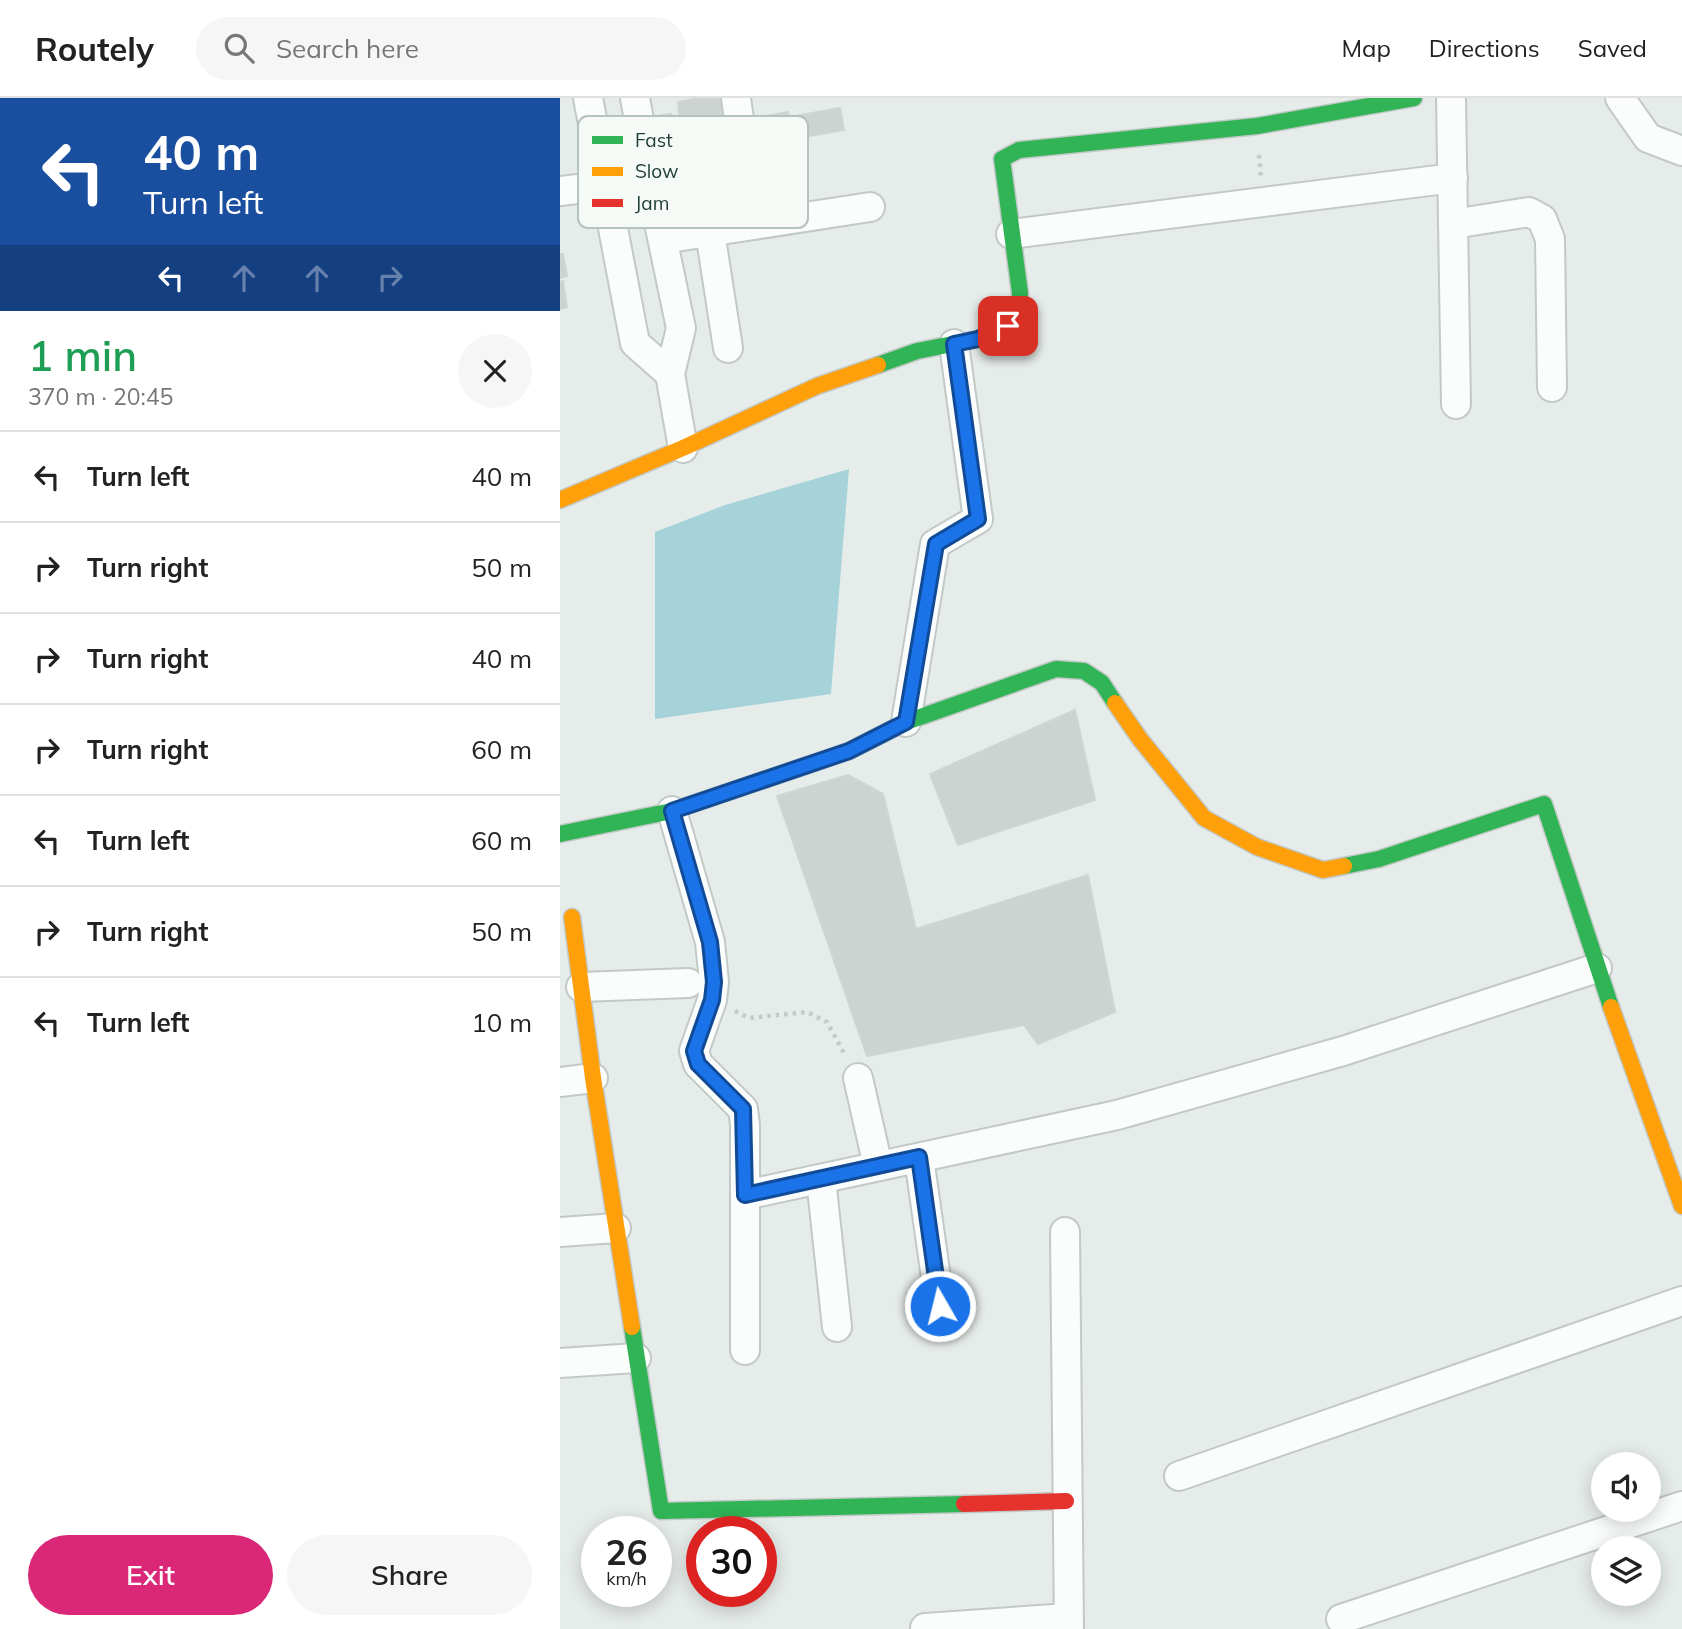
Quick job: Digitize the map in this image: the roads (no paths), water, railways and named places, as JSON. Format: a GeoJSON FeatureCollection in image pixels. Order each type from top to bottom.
{"type":"FeatureCollection","features":[{"type":"Feature","properties":{"kind":"street"},"geometry":{"type":"LineString","coordinates":[[587,98],[590,116]]}},
{"type":"Feature","properties":{"kind":"street"},"geometry":{"type":"LineString","coordinates":[[635,98],[638,116]]}},
{"type":"Feature","properties":{"kind":"street"},"geometry":{"type":"LineString","coordinates":[[736,98],[739,116]]}},
{"type":"Feature","properties":{"kind":"street"},"geometry":{"type":"LineString","coordinates":[[560,500],[683,448],[817,386],[918,351],[978,339],[1008,326],[1019,313],[1020,293],[1002,159],[1019,150],[1257,126],[1414,98]]}},
{"type":"Feature","properties":{"kind":"street"},"geometry":{"type":"LineString","coordinates":[[1451,98],[1456,404]]}},
{"type":"Feature","properties":{"kind":"street"},"geometry":{"type":"LineString","coordinates":[[1620,98],[1648,138],[1682,151]]}},
{"type":"Feature","properties":{"kind":"street"},"geometry":{"type":"LineString","coordinates":[[1011,234],[1453,178]]}},
{"type":"Feature","properties":{"kind":"street"},"geometry":{"type":"LineString","coordinates":[[560,191],[578,189]]}},
{"type":"Feature","properties":{"kind":"street"},"geometry":{"type":"LineString","coordinates":[[808,217],[870,207]]}},
{"type":"Feature","properties":{"kind":"street"},"geometry":{"type":"LineString","coordinates":[[1454,224],[1529,212],[1542,219],[1550,239],[1552,387]]}},
{"type":"Feature","properties":{"kind":"street"},"geometry":{"type":"LineString","coordinates":[[612,228],[635,343],[670,374]]}},
{"type":"Feature","properties":{"kind":"street"},"geometry":{"type":"LineString","coordinates":[[661,228],[681,328],[670,374],[683,448]]}},
{"type":"Feature","properties":{"kind":"street"},"geometry":{"type":"LineString","coordinates":[[663,239],[735,228]]}},
{"type":"Feature","properties":{"kind":"street"},"geometry":{"type":"LineString","coordinates":[[710,232],[728,348]]}},
{"type":"Feature","properties":{"kind":"street"},"geometry":{"type":"LineString","coordinates":[[906,722],[936,544],[978,519],[954,344]]}},
{"type":"Feature","properties":{"kind":"street"},"geometry":{"type":"LineString","coordinates":[[560,834],[672,811],[849,751],[906,722],[1056,669],[1084,671],[1102,683],[1140,739],[1204,818],[1257,847],[1323,870],[1379,859],[1544,804],[1598,968],[1682,1206]]}},
{"type":"Feature","properties":{"kind":"street"},"geometry":{"type":"LineString","coordinates":[[672,811],[710,942],[714,982],[712,1000],[694,1051],[698,1064],[743,1109],[745,1350]]}},
{"type":"Feature","properties":{"kind":"street"},"geometry":{"type":"LineString","coordinates":[[572,918],[593,1078],[661,1511],[1066,1501]]}},
{"type":"Feature","properties":{"kind":"street"},"geometry":{"type":"LineString","coordinates":[[745,1195],[1130,1111],[1343,1051],[1598,968]]}},
{"type":"Feature","properties":{"kind":"street"},"geometry":{"type":"LineString","coordinates":[[581,987],[688,983]]}},
{"type":"Feature","properties":{"kind":"street"},"geometry":{"type":"LineString","coordinates":[[560,1082],[593,1078]]}},
{"type":"Feature","properties":{"kind":"street"},"geometry":{"type":"LineString","coordinates":[[858,1078],[878,1166]]}},
{"type":"Feature","properties":{"kind":"street"},"geometry":{"type":"LineString","coordinates":[[919,1157],[940,1306]]}},
{"type":"Feature","properties":{"kind":"street"},"geometry":{"type":"LineString","coordinates":[[821,1179],[837,1327]]}},
{"type":"Feature","properties":{"kind":"street"},"geometry":{"type":"LineString","coordinates":[[560,1232],[616,1228]]}},
{"type":"Feature","properties":{"kind":"street"},"geometry":{"type":"LineString","coordinates":[[925,1628],[1068,1624],[1065,1232]]}},
{"type":"Feature","properties":{"kind":"street"},"geometry":{"type":"LineString","coordinates":[[1179,1476],[1682,1301]]}},
{"type":"Feature","properties":{"kind":"street"},"geometry":{"type":"LineString","coordinates":[[560,1363],[636,1358]]}},
{"type":"Feature","properties":{"kind":"street"},"geometry":{"type":"LineString","coordinates":[[1341,1619],[1682,1506]]}},
{"type":"Feature","properties":{"kind":"water"},"geometry":{"type":"Polygon","coordinates":[[[849,469],[831,694],[655,719],[655,532],[725,505],[849,469]]]}}]}
